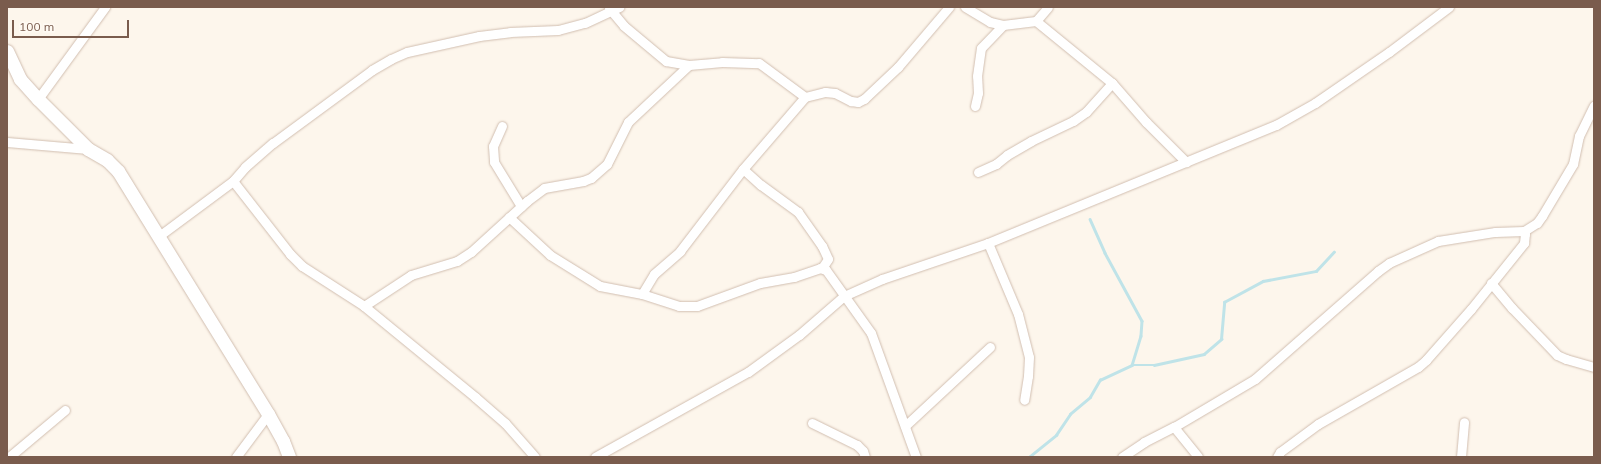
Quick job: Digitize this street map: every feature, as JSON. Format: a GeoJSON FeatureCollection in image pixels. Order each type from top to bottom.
{"type":"FeatureCollection","features":[{"type":"Feature","properties":{"kind":"main road"},"geometry":{"type":"LineString","coordinates":[[7,51],[20,79],[38,99],[88,149],[107,160],[118,171],[268,414],[283,441],[289,457]]}},
{"type":"Feature","properties":{"kind":"street"},"geometry":{"type":"LineString","coordinates":[[38,99],[105,7]]}},
{"type":"Feature","properties":{"kind":"street"},"geometry":{"type":"LineString","coordinates":[[159,236],[233,181],[245,167],[273,143],[372,70],[391,59],[407,52],[479,36],[510,32],[558,30],[585,23],[610,9],[620,7]]}},
{"type":"Feature","properties":{"kind":"street"},"geometry":{"type":"LineString","coordinates":[[642,294],[649,280],[680,251],[743,169],[805,97],[825,92],[835,93],[851,101],[858,102],[864,99],[898,67],[949,7]]}},
{"type":"Feature","properties":{"kind":"street"},"geometry":{"type":"LineString","coordinates":[[966,7],[990,22],[1003,25],[1036,22],[1112,83],[1146,122],[1186,162]]}},
{"type":"Feature","properties":{"kind":"street"},"geometry":{"type":"LineString","coordinates":[[1036,22],[1048,7]]}},
{"type":"Feature","properties":{"kind":"street"},"geometry":{"type":"LineString","coordinates":[[595,457],[748,372],[799,335],[844,296],[882,279],[988,243],[1276,125],[1315,103],[1389,52],[1449,7]]}},
{"type":"Feature","properties":{"kind":"street"},"geometry":{"type":"LineString","coordinates":[[610,9],[624,26],[666,61],[689,65],[722,62],[759,63],[805,97]]}},
{"type":"Feature","properties":{"kind":"street"},"geometry":{"type":"LineString","coordinates":[[975,106],[978,93],[977,76],[982,48],[1003,25]]}},
{"type":"Feature","properties":{"kind":"street"},"geometry":{"type":"LineString","coordinates":[[364,306],[411,275],[457,261],[471,252],[521,206],[544,188],[583,181],[600,171],[612,155],[628,122],[689,65]]}},
{"type":"Feature","properties":{"kind":"street"},"geometry":{"type":"LineString","coordinates":[[978,172],[996,164],[1031,141],[1074,121],[1086,112],[1112,83]]}},
{"type":"Feature","properties":{"kind":"street"},"geometry":{"type":"LineString","coordinates":[[1122,457],[1144,442],[1174,427],[1255,379],[1378,271],[1389,264],[1438,241],[1495,232],[1524,231],[1542,216],[1573,164],[1579,136],[1594,105]]}},
{"type":"Feature","properties":{"kind":"street"},"geometry":{"type":"LineString","coordinates":[[502,126],[493,146],[494,162],[521,206]]}},
{"type":"Feature","properties":{"kind":"street"},"geometry":{"type":"LineString","coordinates":[[7,142],[88,149]]}},
{"type":"Feature","properties":{"kind":"street"},"geometry":{"type":"LineString","coordinates":[[509,217],[550,255],[600,286],[642,294],[679,306],[697,306],[760,283],[794,277],[822,268],[828,259],[822,246],[798,212],[761,185],[743,169]]}},
{"type":"Feature","properties":{"kind":"street"},"geometry":{"type":"LineString","coordinates":[[233,181],[290,254],[302,266],[364,306],[499,418],[524,443],[535,457]]}},
{"type":"Feature","properties":{"kind":"street"},"geometry":{"type":"LineString","coordinates":[[1277,457],[1280,452],[1318,424],[1418,367],[1471,309],[1524,243],[1524,231]]}},
{"type":"Feature","properties":{"kind":"street"},"geometry":{"type":"LineString","coordinates":[[988,243],[1018,314],[1029,357],[1028,376],[1024,400]]}},
{"type":"Feature","properties":{"kind":"street"},"geometry":{"type":"LineString","coordinates":[[822,268],[828,272],[871,333],[916,457]]}},
{"type":"Feature","properties":{"kind":"street"},"geometry":{"type":"LineString","coordinates":[[1491,283],[1512,308],[1557,355],[1594,367]]}},
{"type":"Feature","properties":{"kind":"street"},"geometry":{"type":"LineString","coordinates":[[905,426],[990,347]]}},
{"type":"Feature","properties":{"kind":"street"},"geometry":{"type":"LineString","coordinates":[[9,457],[65,410]]}},
{"type":"Feature","properties":{"kind":"street"},"geometry":{"type":"LineString","coordinates":[[237,456],[268,414]]}},
{"type":"Feature","properties":{"kind":"street"},"geometry":{"type":"LineString","coordinates":[[1461,457],[1464,422]]}},
{"type":"Feature","properties":{"kind":"street"},"geometry":{"type":"LineString","coordinates":[[812,423],[857,445],[863,451],[865,457]]}},
{"type":"Feature","properties":{"kind":"street"},"geometry":{"type":"LineString","coordinates":[[1174,427],[1198,457]]}},
{"type":"Feature","properties":{"kind":"waterway"},"geometry":{"type":"LineString","coordinates":[[1090,219],[1105,253],[1142,321],[1141,336],[1132,365]]}},
{"type":"Feature","properties":{"kind":"waterway"},"geometry":{"type":"LineString","coordinates":[[1029,457],[1056,435],[1070,414],[1090,397],[1100,380],[1132,365],[1154,365],[1204,354],[1221,339],[1224,302],[1263,281],[1316,271],[1334,252]]}}]}
